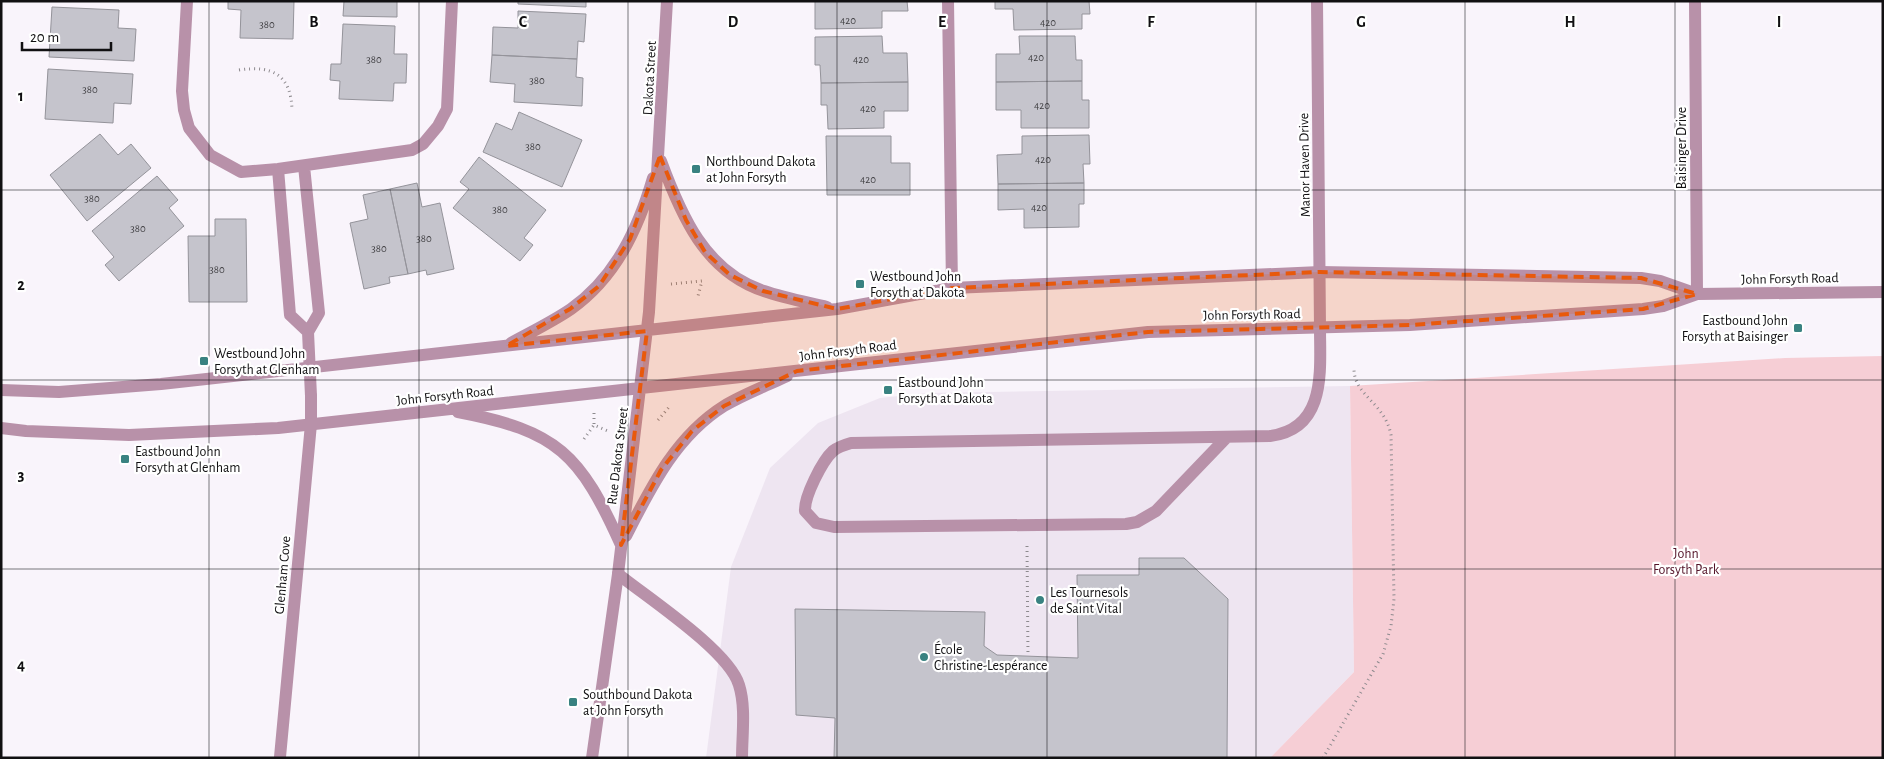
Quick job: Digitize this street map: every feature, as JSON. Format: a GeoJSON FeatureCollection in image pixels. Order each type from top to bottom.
{"type":"FeatureCollection","features":[{"type":"Feature","properties":{"kind":"street"},"geometry":{"type":"LineString","coordinates":[[187,1],[182,91],[189,128],[210,155],[242,172],[304,166],[412,150],[423,144],[438,126],[447,109],[452,1]]}},
{"type":"Feature","properties":{"kind":"street","name":"Dakota Street"},"geometry":{"type":"LineString","coordinates":[[660,156],[668,1]]}},
{"type":"Feature","properties":{"kind":"street"},"geometry":{"type":"LineString","coordinates":[[948,1],[952,288]]}},
{"type":"Feature","properties":{"kind":"street","name":"Manor Haven Drive"},"geometry":{"type":"LineString","coordinates":[[1226,438],[1156,510],[1138,522],[1126,524],[1027,526],[834,527],[824,526],[809,517],[805,511],[805,503],[829,456],[842,446],[851,443],[1226,438],[1280,435],[1290,432],[1305,418],[1314,404],[1318,389],[1320,328],[1317,1]]}},
{"type":"Feature","properties":{"kind":"street","name":"Baisinger Drive"},"geometry":{"type":"LineString","coordinates":[[1695,1],[1697,294]]}},
{"type":"Feature","properties":{"kind":"street"},"geometry":{"type":"LineString","coordinates":[[660,156],[686,220],[705,252],[730,275],[762,291],[837,309]]}},
{"type":"Feature","properties":{"kind":"street"},"geometry":{"type":"LineString","coordinates":[[506,346],[570,309],[599,286],[630,239],[647,198],[660,156]]}},
{"type":"Feature","properties":{"kind":"street","name":"Rue Dakota Street"},"geometry":{"type":"LineString","coordinates":[[592,758],[618,574],[641,388],[660,156]]}},
{"type":"Feature","properties":{"kind":"street"},"geometry":{"type":"LineString","coordinates":[[278,169],[290,315],[308,332],[318,313],[304,166]]}},
{"type":"Feature","properties":{"kind":"street","name":"John Forsyth Road"},"geometry":{"type":"LineString","coordinates":[[1,390],[68,392],[312,368],[837,309],[952,288],[1320,272],[1641,278],[1697,294],[1883,292]]}},
{"type":"Feature","properties":{"kind":"street","name":"John Forsyth Road"},"geometry":{"type":"LineString","coordinates":[[1,428],[26,431],[129,435],[311,424],[1148,332],[1410,325],[1643,309],[1663,306],[1697,294]]}},
{"type":"Feature","properties":{"kind":"street","name":"Glenham Cove"},"geometry":{"type":"LineString","coordinates":[[280,757],[311,424],[312,368],[308,332]]}},
{"type":"Feature","properties":{"kind":"street"},"geometry":{"type":"LineString","coordinates":[[621,545],[661,470],[692,431],[724,406],[797,371]]}},
{"type":"Feature","properties":{"kind":"street"},"geometry":{"type":"LineString","coordinates":[[445,410],[485,417],[533,432],[561,449],[586,476],[621,545]]}},
{"type":"Feature","properties":{"kind":"street"},"geometry":{"type":"LineString","coordinates":[[618,574],[710,646],[730,666],[740,686],[742,758]]}},
{"type":"Feature","properties":{"kind":"path"},"geometry":{"type":"LineString","coordinates":[[239,70],[264,68],[281,78],[291,94],[292,110]]}},
{"type":"Feature","properties":{"kind":"path"},"geometry":{"type":"LineString","coordinates":[[665,284],[702,281],[698,296]]}},
{"type":"Feature","properties":{"kind":"path"},"geometry":{"type":"LineString","coordinates":[[1323,758],[1383,654],[1391,626],[1394,599],[1390,430],[1384,414],[1355,381],[1354,370]]}},
{"type":"Feature","properties":{"kind":"path"},"geometry":{"type":"LineString","coordinates":[[656,422],[667,412],[675,399]]}},
{"type":"Feature","properties":{"kind":"path"},"geometry":{"type":"LineString","coordinates":[[584,440],[594,425],[593,404]]}},
{"type":"Feature","properties":{"kind":"path"},"geometry":{"type":"LineString","coordinates":[[594,425],[610,432]]}},
{"type":"Feature","properties":{"kind":"path"},"geometry":{"type":"LineString","coordinates":[[1027,526],[1028,656]]}},
{"type":"Feature","properties":{"kind":"highlighted area"},"geometry":{"type":"Polygon","coordinates":[[[660,156],[686,220],[705,252],[730,275],[763,291],[837,309],[952,288],[1320,272],[1641,278],[1697,294],[1643,309],[1410,325],[1148,332],[797,371],[724,406],[692,431],[661,470],[621,545],[647,331],[506,346],[570,309],[599,286],[630,239],[660,156]]]}},
{"type":"Feature","properties":{"kind":"shaded area","name":"Les Tournesols de Saint Vital"},"geometry":{"type":"Polygon","coordinates":[[[1350,386],[1354,672],[1270,758],[706,758],[731,567],[770,468],[818,423],[880,398],[927,393],[1350,386]]]}},
{"type":"Feature","properties":{"kind":"green space","name":"John Forsyth Park"},"geometry":{"type":"Polygon","coordinates":[[[1883,356],[1883,758],[1270,758],[1354,672],[1350,386],[1785,358],[1883,356]]]}},
{"type":"Feature","properties":{"kind":"building"},"geometry":{"type":"Polygon","coordinates":[[[228,1],[294,1],[293,39],[240,38],[241,10],[228,9],[228,1]]]}},
{"type":"Feature","properties":{"kind":"building"},"geometry":{"type":"Polygon","coordinates":[[[344,1],[397,1],[397,17],[343,16],[344,1]]]}},
{"type":"Feature","properties":{"kind":"building"},"geometry":{"type":"Polygon","coordinates":[[[518,1],[586,1],[586,7],[518,4],[518,1]]]}},
{"type":"Feature","properties":{"kind":"building"},"geometry":{"type":"Polygon","coordinates":[[[815,1],[907,1],[908,11],[882,11],[882,28],[815,29],[815,1]]]}},
{"type":"Feature","properties":{"kind":"building"},"geometry":{"type":"Polygon","coordinates":[[[995,1],[1089,1],[1090,14],[1082,14],[1082,29],[1014,30],[1013,9],[995,9],[995,1]]]}},
{"type":"Feature","properties":{"kind":"building"},"geometry":{"type":"Polygon","coordinates":[[[52,7],[119,10],[118,28],[136,29],[134,61],[49,57],[52,7]]]}},
{"type":"Feature","properties":{"kind":"building"},"geometry":{"type":"Polygon","coordinates":[[[518,11],[586,14],[584,42],[578,41],[577,59],[492,55],[493,27],[518,28],[518,11]]]}},
{"type":"Feature","properties":{"kind":"building"},"geometry":{"type":"Polygon","coordinates":[[[343,24],[395,26],[394,54],[407,54],[406,83],[394,83],[393,101],[339,99],[340,81],[330,80],[331,64],[341,64],[343,24]]]}},
{"type":"Feature","properties":{"kind":"building"},"geometry":{"type":"Polygon","coordinates":[[[882,36],[883,53],[907,53],[908,82],[821,83],[820,65],[815,65],[815,37],[882,36]]]}},
{"type":"Feature","properties":{"kind":"building"},"geometry":{"type":"Polygon","coordinates":[[[1019,36],[1075,36],[1076,60],[1082,60],[1082,81],[996,82],[996,54],[1020,54],[1019,36]]]}},
{"type":"Feature","properties":{"kind":"building"},"geometry":{"type":"Polygon","coordinates":[[[492,55],[577,59],[576,77],[583,78],[582,106],[514,102],[515,84],[490,82],[492,55]]]}},
{"type":"Feature","properties":{"kind":"building"},"geometry":{"type":"Polygon","coordinates":[[[48,69],[133,74],[131,104],[114,103],[113,123],[45,119],[48,69]]]}},
{"type":"Feature","properties":{"kind":"building"},"geometry":{"type":"Polygon","coordinates":[[[1082,81],[1082,100],[1089,100],[1089,128],[1021,128],[1021,110],[996,110],[996,82],[1082,81]]]}},
{"type":"Feature","properties":{"kind":"building"},"geometry":{"type":"Polygon","coordinates":[[[908,82],[908,111],[884,111],[884,128],[828,129],[827,105],[821,105],[821,83],[908,82]]]}},
{"type":"Feature","properties":{"kind":"building"},"geometry":{"type":"Polygon","coordinates":[[[519,112],[582,140],[562,187],[483,152],[496,123],[512,130],[519,112]]]}},
{"type":"Feature","properties":{"kind":"building"},"geometry":{"type":"Polygon","coordinates":[[[100,134],[118,155],[131,144],[151,168],[87,221],[50,175],[100,134]]]}},
{"type":"Feature","properties":{"kind":"building"},"geometry":{"type":"Polygon","coordinates":[[[1089,135],[1090,164],[1083,164],[1084,183],[998,184],[997,155],[1022,154],[1022,136],[1089,135]]]}},
{"type":"Feature","properties":{"kind":"building"},"geometry":{"type":"Polygon","coordinates":[[[826,136],[891,136],[891,163],[910,163],[910,195],[827,195],[826,136]]]}},
{"type":"Feature","properties":{"kind":"building"},"geometry":{"type":"Polygon","coordinates":[[[479,157],[546,210],[524,238],[533,245],[520,261],[453,208],[469,189],[460,182],[479,157]]]}},
{"type":"Feature","properties":{"kind":"building"},"geometry":{"type":"Polygon","coordinates":[[[157,176],[178,200],[169,208],[184,226],[119,281],[105,265],[114,257],[92,231],[157,176]]]}},
{"type":"Feature","properties":{"kind":"building"},"geometry":{"type":"Polygon","coordinates":[[[417,183],[422,207],[440,203],[454,269],[427,275],[426,270],[408,274],[390,189],[417,183]]]}},
{"type":"Feature","properties":{"kind":"building"},"geometry":{"type":"Polygon","coordinates":[[[1084,183],[1084,204],[1079,204],[1079,227],[1024,228],[1024,209],[998,210],[998,184],[1084,183]]]}},
{"type":"Feature","properties":{"kind":"building"},"geometry":{"type":"Polygon","coordinates":[[[390,189],[408,274],[389,277],[390,283],[364,289],[350,223],[368,219],[363,195],[390,189]]]}},
{"type":"Feature","properties":{"kind":"building"},"geometry":{"type":"Polygon","coordinates":[[[215,219],[246,219],[247,302],[189,302],[188,236],[215,236],[215,219]]]}},
{"type":"Feature","properties":{"kind":"building","name":"École Christine-Lespérance"},"geometry":{"type":"Polygon","coordinates":[[[1139,558],[1184,558],[1228,599],[1227,758],[834,758],[835,718],[796,715],[795,609],[985,612],[984,646],[997,655],[1078,658],[1077,575],[1139,575],[1139,558]]]}},
{"type":"Feature","properties":{"kind":"place","name":"Northbound Dakota at John Forsyth"},"geometry":{"type":"Point","coordinates":[696,169]}},
{"type":"Feature","properties":{"kind":"place","name":"Westbound John Forsyth at Dakota"},"geometry":{"type":"Point","coordinates":[860,284]}},
{"type":"Feature","properties":{"kind":"place","name":"Eastbound John Forsyth at Baisinger"},"geometry":{"type":"Point","coordinates":[1798,328]}},
{"type":"Feature","properties":{"kind":"place","name":"Westbound John Forsyth at Glenham"},"geometry":{"type":"Point","coordinates":[204,361]}},
{"type":"Feature","properties":{"kind":"place","name":"Eastbound John Forsyth at Dakota"},"geometry":{"type":"Point","coordinates":[888,390]}},
{"type":"Feature","properties":{"kind":"place","name":"Eastbound John Forsyth at Glenham"},"geometry":{"type":"Point","coordinates":[125,459]}},
{"type":"Feature","properties":{"kind":"place","name":"Les Tournesols de Saint Vital"},"geometry":{"type":"Point","coordinates":[1040,600]}},
{"type":"Feature","properties":{"kind":"place","name":"École Christine-Lespérance"},"geometry":{"type":"Point","coordinates":[924,657]}},
{"type":"Feature","properties":{"kind":"place","name":"Southbound Dakota at John Forsyth"},"geometry":{"type":"Point","coordinates":[573,702]}}]}
